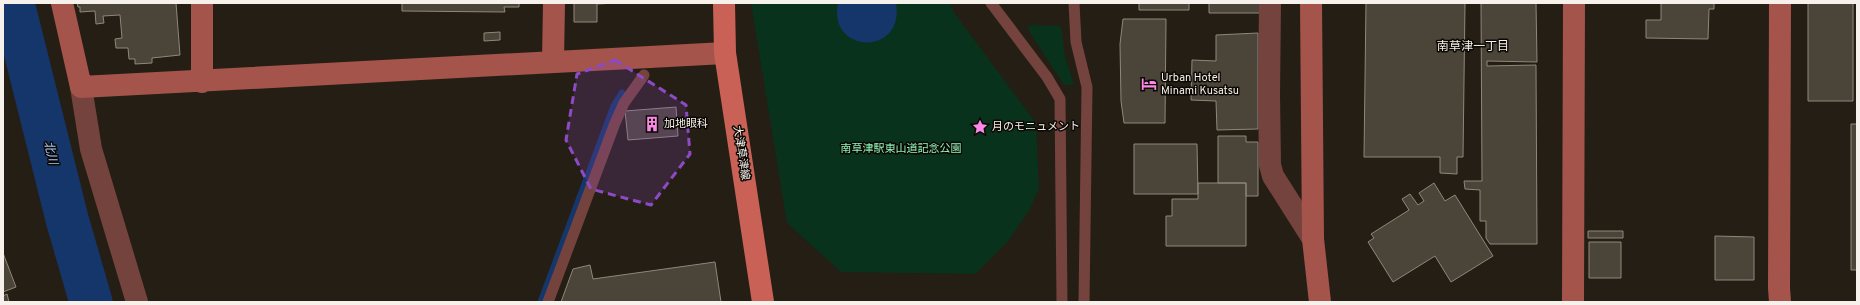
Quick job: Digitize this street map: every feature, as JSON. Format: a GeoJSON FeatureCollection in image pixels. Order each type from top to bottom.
{"type":"FeatureCollection","features":[{"type":"Feature","properties":{"kind":"main road","name":"大津草津線"},"geometry":{"type":"LineString","coordinates":[[724,3],[725,53],[763,302]]}},
{"type":"Feature","properties":{"kind":"street"},"geometry":{"type":"LineString","coordinates":[[62,3],[81,87],[91,149],[137,302]]}},
{"type":"Feature","properties":{"kind":"street"},"geometry":{"type":"LineString","coordinates":[[202,3],[202,82]]}},
{"type":"Feature","properties":{"kind":"street"},"geometry":{"type":"LineString","coordinates":[[553,61],[554,3]]}},
{"type":"Feature","properties":{"kind":"street"},"geometry":{"type":"LineString","coordinates":[[1270,3],[1268,95],[1270,165],[1273,176],[1313,239]]}},
{"type":"Feature","properties":{"kind":"street"},"geometry":{"type":"LineString","coordinates":[[1311,3],[1313,239],[1320,302]]}},
{"type":"Feature","properties":{"kind":"street"},"geometry":{"type":"LineString","coordinates":[[1573,302],[1574,3]]}},
{"type":"Feature","properties":{"kind":"street"},"geometry":{"type":"LineString","coordinates":[[1780,3],[1780,302]]}},
{"type":"Feature","properties":{"kind":"street"},"geometry":{"type":"LineString","coordinates":[[81,87],[202,82],[553,61],[725,53]]}},
{"type":"Feature","properties":{"kind":"lane"},"geometry":{"type":"LineString","coordinates":[[992,3],[1047,77],[1060,99],[1062,302]]}},
{"type":"Feature","properties":{"kind":"lane"},"geometry":{"type":"LineString","coordinates":[[1074,3],[1076,42],[1087,87],[1084,302]]}},
{"type":"Feature","properties":{"kind":"lane"},"geometry":{"type":"LineString","coordinates":[[548,302],[615,123],[624,103],[644,75]]}},
{"type":"Feature","properties":{"kind":"highlighted area"},"geometry":{"type":"Polygon","coordinates":[[[615,60],[686,105],[690,154],[651,205],[591,189],[566,140],[577,74],[615,60]]]}},
{"type":"Feature","properties":{"kind":"green space","name":"南草津駅東山道記念公園"},"geometry":{"type":"Polygon","coordinates":[[[751,3],[950,3],[955,14],[1036,123],[1039,188],[1030,209],[1008,241],[975,274],[841,272],[787,223],[751,3]]]}},
{"type":"Feature","properties":{"kind":"green space"},"geometry":{"type":"Polygon","coordinates":[[[1028,26],[1061,26],[1065,56],[1074,85],[1064,85],[1029,31],[1028,26]]]}},
{"type":"Feature","properties":{"kind":"water"},"geometry":{"type":"Polygon","coordinates":[[[838,3],[896,3],[896,21],[889,33],[879,40],[866,42],[854,40],[844,32],[838,20],[838,3]]]}},
{"type":"Feature","properties":{"kind":"building"},"geometry":{"type":"Polygon","coordinates":[[[77,3],[176,3],[180,55],[152,58],[152,63],[135,64],[135,59],[129,59],[128,48],[116,48],[115,39],[122,38],[120,15],[103,16],[104,23],[96,24],[95,11],[80,12],[80,7],[78,7],[77,3]]]}},
{"type":"Feature","properties":{"kind":"building"},"geometry":{"type":"Polygon","coordinates":[[[402,3],[519,3],[519,7],[504,7],[505,12],[402,11],[402,3]]]}},
{"type":"Feature","properties":{"kind":"building"},"geometry":{"type":"Polygon","coordinates":[[[574,3],[617,3],[597,4],[597,22],[574,22],[574,3]]]}},
{"type":"Feature","properties":{"kind":"building"},"geometry":{"type":"Polygon","coordinates":[[[1139,3],[1189,3],[1189,10],[1139,10],[1139,3]]]}},
{"type":"Feature","properties":{"kind":"building"},"geometry":{"type":"Polygon","coordinates":[[[1209,3],[1262,3],[1262,13],[1209,13],[1209,3]]]}},
{"type":"Feature","properties":{"kind":"building"},"geometry":{"type":"Polygon","coordinates":[[[1366,3],[1465,3],[1463,157],[1457,157],[1457,174],[1440,173],[1440,157],[1364,157],[1366,3]]]}},
{"type":"Feature","properties":{"kind":"building"},"geometry":{"type":"Polygon","coordinates":[[[1481,3],[1536,3],[1537,62],[1487,61],[1487,66],[1536,65],[1537,244],[1490,244],[1486,238],[1486,221],[1480,221],[1480,190],[1465,189],[1464,181],[1482,181],[1481,3]]]}},
{"type":"Feature","properties":{"kind":"building"},"geometry":{"type":"Polygon","coordinates":[[[1661,3],[1714,3],[1714,9],[1709,9],[1708,39],[1646,38],[1646,20],[1661,20],[1661,3]]]}},
{"type":"Feature","properties":{"kind":"building"},"geometry":{"type":"Polygon","coordinates":[[[1808,3],[1853,3],[1853,101],[1808,101],[1808,3]]]}},
{"type":"Feature","properties":{"kind":"building"},"geometry":{"type":"Polygon","coordinates":[[[1123,19],[1166,19],[1165,123],[1124,123],[1121,101],[1120,44],[1123,19]]]}},
{"type":"Feature","properties":{"kind":"building"},"geometry":{"type":"Polygon","coordinates":[[[500,32],[500,40],[484,41],[484,33],[500,32]]]}},
{"type":"Feature","properties":{"kind":"building"},"geometry":{"type":"Polygon","coordinates":[[[1258,33],[1258,129],[1217,130],[1216,101],[1191,100],[1192,60],[1216,61],[1216,35],[1258,33]]]}},
{"type":"Feature","properties":{"kind":"building","name":"加地眼科"},"geometry":{"type":"Polygon","coordinates":[[[676,107],[678,136],[628,140],[625,111],[676,107]]]}},
{"type":"Feature","properties":{"kind":"building"},"geometry":{"type":"Polygon","coordinates":[[[1851,124],[1857,124],[1857,270],[1851,270],[1851,124]]]}},
{"type":"Feature","properties":{"kind":"building"},"geometry":{"type":"Polygon","coordinates":[[[1218,136],[1246,136],[1246,142],[1258,142],[1258,196],[1246,196],[1246,183],[1218,183],[1218,136]]]}},
{"type":"Feature","properties":{"kind":"building"},"geometry":{"type":"Polygon","coordinates":[[[1134,144],[1197,144],[1198,194],[1134,194],[1134,144]]]}},
{"type":"Feature","properties":{"kind":"building"},"geometry":{"type":"Polygon","coordinates":[[[1198,183],[1246,183],[1246,246],[1166,246],[1166,216],[1172,216],[1172,199],[1198,199],[1198,183]]]}},
{"type":"Feature","properties":{"kind":"building"},"geometry":{"type":"Polygon","coordinates":[[[1434,183],[1445,201],[1455,195],[1493,256],[1451,282],[1435,256],[1393,282],[1368,242],[1374,238],[1371,234],[1409,210],[1402,199],[1410,194],[1418,205],[1424,201],[1419,193],[1434,183]]]}},
{"type":"Feature","properties":{"kind":"building"},"geometry":{"type":"Polygon","coordinates":[[[1588,231],[1623,231],[1623,238],[1588,238],[1588,231]]]}},
{"type":"Feature","properties":{"kind":"building"},"geometry":{"type":"Polygon","coordinates":[[[1715,236],[1754,237],[1754,280],[1715,280],[1715,236]]]}},
{"type":"Feature","properties":{"kind":"building"},"geometry":{"type":"Polygon","coordinates":[[[1589,242],[1621,242],[1621,278],[1589,278],[1589,242]]]}},
{"type":"Feature","properties":{"kind":"building"},"geometry":{"type":"Polygon","coordinates":[[[3,253],[16,287],[3,292],[3,253]]]}},
{"type":"Feature","properties":{"kind":"building"},"geometry":{"type":"Polygon","coordinates":[[[715,262],[721,302],[561,302],[573,269],[590,265],[593,279],[715,262]]]}},
{"type":"Feature","properties":{"kind":"building"},"geometry":{"type":"Polygon","coordinates":[[[7,294],[9,302],[3,302],[3,296],[7,294]]]}},
{"type":"Feature","properties":{"kind":"waterway","name":"北川"},"geometry":{"type":"LineString","coordinates":[[13,3],[67,219],[91,302]]}},
{"type":"Feature","properties":{"kind":"waterway"},"geometry":{"type":"LineString","coordinates":[[541,302],[614,106],[622,93]]}},
{"type":"Feature","properties":{"kind":"place","name":"Urban Hotel Minami Kusatsu"},"geometry":{"type":"Point","coordinates":[1149,84]}},
{"type":"Feature","properties":{"kind":"place","name":"加地眼科"},"geometry":{"type":"Point","coordinates":[652,124]}},
{"type":"Feature","properties":{"kind":"place","name":"月のモニュメント"},"geometry":{"type":"Point","coordinates":[980,127]}},
{"type":"Feature","properties":{"kind":"district","name":"南草津一丁目"},"geometry":{"type":"Point","coordinates":[1473,47]}}]}
